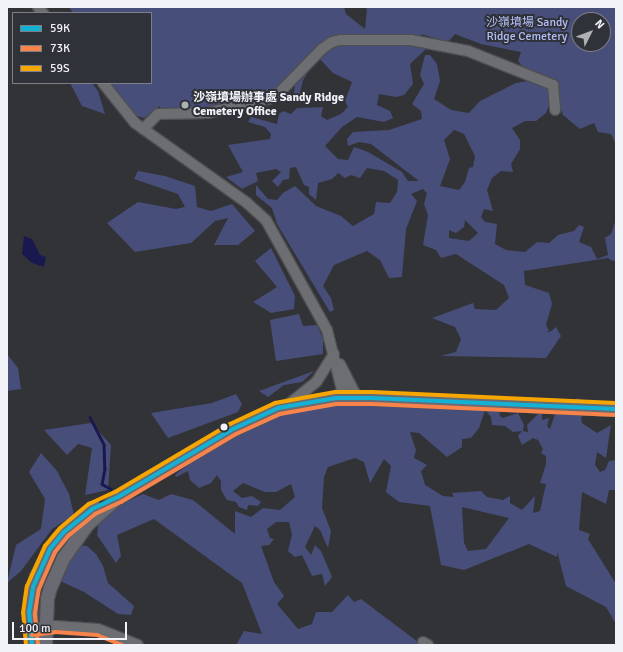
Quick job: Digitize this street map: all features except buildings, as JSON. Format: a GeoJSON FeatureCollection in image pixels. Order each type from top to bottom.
{"type":"FeatureCollection","features":[{"type":"Feature","properties":{"kind":"main road"},"geometry":{"type":"LineString","coordinates":[[32,645],[30,600],[36,576],[50,549],[64,532],[86,513],[118,497],[233,429],[288,406],[344,398],[357,398],[616,409]]}},
{"type":"Feature","properties":{"kind":"main road"},"geometry":{"type":"LineString","coordinates":[[45,645],[47,598],[63,558],[81,530],[118,497]]}},
{"type":"Feature","properties":{"kind":"street"},"geometry":{"type":"LineString","coordinates":[[143,129],[158,114],[207,113],[269,99],[276,96],[322,49],[332,42],[341,40],[411,40],[468,51],[553,85],[554,110]]}},
{"type":"Feature","properties":{"kind":"street"},"geometry":{"type":"LineString","coordinates":[[104,84],[143,129],[247,203],[266,220],[322,320],[334,354],[344,398]]}},
{"type":"Feature","properties":{"kind":"street"},"geometry":{"type":"LineString","coordinates":[[334,354],[357,398]]}},
{"type":"Feature","properties":{"kind":"street"},"geometry":{"type":"LineString","coordinates":[[288,406],[317,381],[334,354]]}},
{"type":"Feature","properties":{"kind":"street"},"geometry":{"type":"LineString","coordinates":[[31,629],[45,627],[98,629],[138,645]]}},
{"type":"Feature","properties":{"kind":"green space","name":"沙嶺墳場 Sandy Ridge Cemetery"},"geometry":{"type":"Polygon","coordinates":[[[69,7],[344,7],[346,14],[365,29],[367,9],[364,7],[616,7],[616,145],[611,134],[598,132],[594,123],[580,129],[563,115],[560,106],[550,104],[546,113],[536,121],[525,121],[512,128],[520,140],[520,149],[511,164],[513,172],[501,171],[492,178],[487,190],[493,211],[484,209],[481,217],[485,222],[497,224],[495,244],[506,250],[525,252],[537,242],[549,243],[558,235],[574,231],[579,225],[584,227],[579,242],[591,247],[597,259],[608,255],[605,238],[611,234],[616,219],[616,260],[613,261],[608,258],[524,271],[525,285],[549,293],[552,304],[546,325],[549,331],[545,331],[550,332],[556,327],[561,336],[546,358],[441,356],[456,352],[461,339],[455,327],[432,318],[473,303],[475,309],[496,310],[509,298],[504,285],[456,254],[441,258],[436,250],[423,245],[428,215],[424,204],[427,193],[423,189],[411,194],[417,201],[406,229],[402,277],[389,278],[380,260],[367,251],[334,265],[323,286],[331,298],[334,310],[330,312],[277,224],[272,208],[256,195],[256,185],[268,199],[277,200],[283,193],[295,186],[316,206],[341,216],[353,226],[374,214],[376,202],[390,203],[397,192],[398,180],[384,171],[367,168],[360,178],[351,175],[345,178],[338,173],[332,179],[318,183],[316,200],[309,194],[309,187],[304,185],[296,167],[290,168],[289,179],[283,180],[278,187],[272,181],[281,172],[276,169],[256,173],[258,181],[242,189],[226,177],[243,172],[228,145],[270,139],[271,134],[265,127],[248,122],[251,117],[277,124],[279,114],[283,111],[291,114],[297,108],[323,107],[321,116],[327,120],[341,114],[348,107],[345,101],[352,82],[333,73],[318,57],[303,80],[298,100],[293,101],[295,85],[285,86],[269,99],[159,115],[160,106],[144,118],[135,115],[111,84],[152,84],[152,12],[72,12],[69,7]],[[421,34],[427,48],[410,64],[413,84],[404,95],[396,97],[379,94],[377,105],[390,111],[393,118],[384,122],[357,117],[342,127],[325,146],[338,159],[348,160],[354,147],[368,152],[402,172],[408,181],[419,181],[371,144],[359,142],[348,146],[347,139],[353,132],[389,130],[422,119],[421,111],[412,104],[424,84],[420,75],[425,55],[430,55],[437,64],[440,81],[434,99],[451,110],[469,113],[480,101],[516,83],[533,80],[518,61],[521,52],[481,44],[455,34],[448,42],[421,34]],[[454,130],[444,140],[450,159],[440,186],[459,190],[465,182],[469,168],[473,167],[475,156],[464,134],[454,130]],[[465,220],[464,227],[456,233],[449,230],[449,238],[469,241],[478,233],[465,220]]]}},
{"type":"Feature","properties":{"kind":"green space"},"geometry":{"type":"Polygon","coordinates":[[[71,84],[93,84],[98,91],[105,114],[82,106],[71,84]]]}},
{"type":"Feature","properties":{"kind":"green space"},"geometry":{"type":"Polygon","coordinates":[[[138,171],[165,176],[195,186],[197,207],[211,211],[232,204],[255,231],[238,245],[214,245],[228,218],[215,221],[191,243],[135,252],[107,223],[138,202],[176,209],[185,207],[178,194],[134,179],[138,171]]]}},
{"type":"Feature","properties":{"kind":"green space"},"geometry":{"type":"Polygon","coordinates":[[[271,248],[295,296],[294,309],[271,313],[253,302],[277,287],[255,261],[271,248]]]}},
{"type":"Feature","properties":{"kind":"green space"},"geometry":{"type":"Polygon","coordinates":[[[299,314],[303,326],[317,325],[323,339],[323,354],[276,361],[270,320],[299,314]]]}},
{"type":"Feature","properties":{"kind":"green space"},"geometry":{"type":"Polygon","coordinates":[[[7,354],[18,368],[21,389],[7,391],[7,354]]]}},
{"type":"Feature","properties":{"kind":"green space"},"geometry":{"type":"Polygon","coordinates":[[[314,371],[302,382],[284,385],[268,397],[259,391],[314,371]]]}},
{"type":"Feature","properties":{"kind":"green space"},"geometry":{"type":"Polygon","coordinates":[[[236,394],[242,404],[238,412],[168,438],[151,413],[212,403],[236,394]]]}},
{"type":"Feature","properties":{"kind":"green space"},"geometry":{"type":"Polygon","coordinates":[[[577,398],[584,401],[586,412],[581,418],[582,423],[597,433],[611,425],[606,458],[597,452],[595,465],[600,472],[605,470],[609,461],[616,460],[616,490],[609,490],[606,504],[582,492],[579,530],[590,534],[588,539],[616,584],[616,624],[606,607],[566,586],[557,551],[557,557],[529,544],[464,570],[441,565],[430,506],[399,502],[386,492],[391,466],[384,459],[370,483],[364,462],[355,458],[328,467],[324,477],[322,508],[331,531],[328,548],[320,530],[315,526],[305,547],[311,555],[315,545],[321,551],[332,577],[325,586],[322,574],[312,576],[302,555],[295,557],[288,551],[292,535],[289,522],[276,522],[267,529],[270,538],[274,539],[269,545],[261,546],[274,582],[284,596],[277,604],[298,629],[312,624],[316,612],[332,612],[348,595],[354,602],[361,599],[422,645],[236,645],[244,631],[262,634],[242,583],[154,519],[117,535],[121,556],[116,563],[97,535],[99,520],[109,509],[143,494],[159,500],[171,494],[193,500],[235,534],[235,511],[251,517],[263,508],[280,510],[295,497],[291,484],[276,492],[265,492],[243,483],[233,491],[242,498],[252,496],[261,502],[258,506],[248,505],[247,510],[239,507],[236,502],[227,500],[221,490],[221,481],[217,475],[211,483],[199,488],[190,480],[188,471],[176,477],[175,475],[227,433],[309,401],[498,406],[500,416],[503,418],[518,413],[524,425],[523,431],[528,432],[527,425],[542,410],[542,420],[549,418],[547,426],[550,429],[556,411],[577,398]],[[485,410],[479,428],[471,438],[462,439],[462,447],[447,457],[419,433],[410,432],[416,450],[414,458],[427,465],[421,471],[425,485],[443,496],[454,497],[452,493],[481,491],[487,497],[503,500],[510,496],[510,503],[522,510],[535,496],[533,513],[540,511],[546,484],[540,483],[546,464],[546,456],[541,453],[543,449],[538,440],[533,438],[522,445],[518,436],[522,431],[513,432],[505,426],[492,425],[491,417],[485,410]],[[462,507],[464,543],[468,551],[486,549],[509,518],[462,507]]]}},
{"type":"Feature","properties":{"kind":"green space"},"geometry":{"type":"Polygon","coordinates":[[[91,423],[111,445],[108,490],[85,495],[92,448],[78,444],[67,455],[44,430],[91,423]]]}},
{"type":"Feature","properties":{"kind":"green space"},"geometry":{"type":"Polygon","coordinates":[[[41,453],[57,471],[69,494],[74,515],[52,529],[21,571],[7,583],[16,545],[41,529],[45,499],[29,472],[41,453]]]}},
{"type":"Feature","properties":{"kind":"green space"},"geometry":{"type":"Polygon","coordinates":[[[75,545],[87,546],[96,554],[103,566],[108,583],[134,606],[131,615],[118,614],[84,592],[58,580],[75,545]]]}},
{"type":"Feature","properties":{"kind":"shaded area"},"geometry":{"type":"Polygon","coordinates":[[[24,236],[32,239],[40,255],[46,257],[44,267],[32,263],[22,254],[24,236]]]}},
{"type":"Feature","properties":{"kind":"waterway"},"geometry":{"type":"LineString","coordinates":[[90,417],[104,445],[105,469],[102,484],[111,489]]}},
{"type":"Feature","properties":{"kind":"transit line","name":"59S"},"geometry":{"type":"LineString","coordinates":[[26,645],[23,613],[27,586],[45,546],[60,528],[89,504],[115,492],[230,424],[275,403],[335,392],[372,392],[616,403]]}},
{"type":"Feature","properties":{"kind":"transit line","name":"59K"},"geometry":{"type":"LineString","coordinates":[[32,645],[29,613],[33,587],[50,549],[64,532],[92,509],[118,497],[233,429],[278,408],[336,398],[372,398],[616,409]]}},
{"type":"Feature","properties":{"kind":"transit line","name":"73K"},"geometry":{"type":"LineString","coordinates":[[38,644],[35,613],[39,589],[55,552],[68,536],[95,514],[121,502],[236,434],[280,414],[336,404],[372,404],[616,415]]}},
{"type":"Feature","properties":{"kind":"transit line","name":"73K"},"geometry":{"type":"LineString","coordinates":[[32,635],[55,632],[97,635],[122,645]]}},
{"type":"Feature","properties":{"kind":"place","name":"沙嶺墳場辦事處 Sandy Ridge Cemetery Office"},"geometry":{"type":"Point","coordinates":[185,105]}}]}
